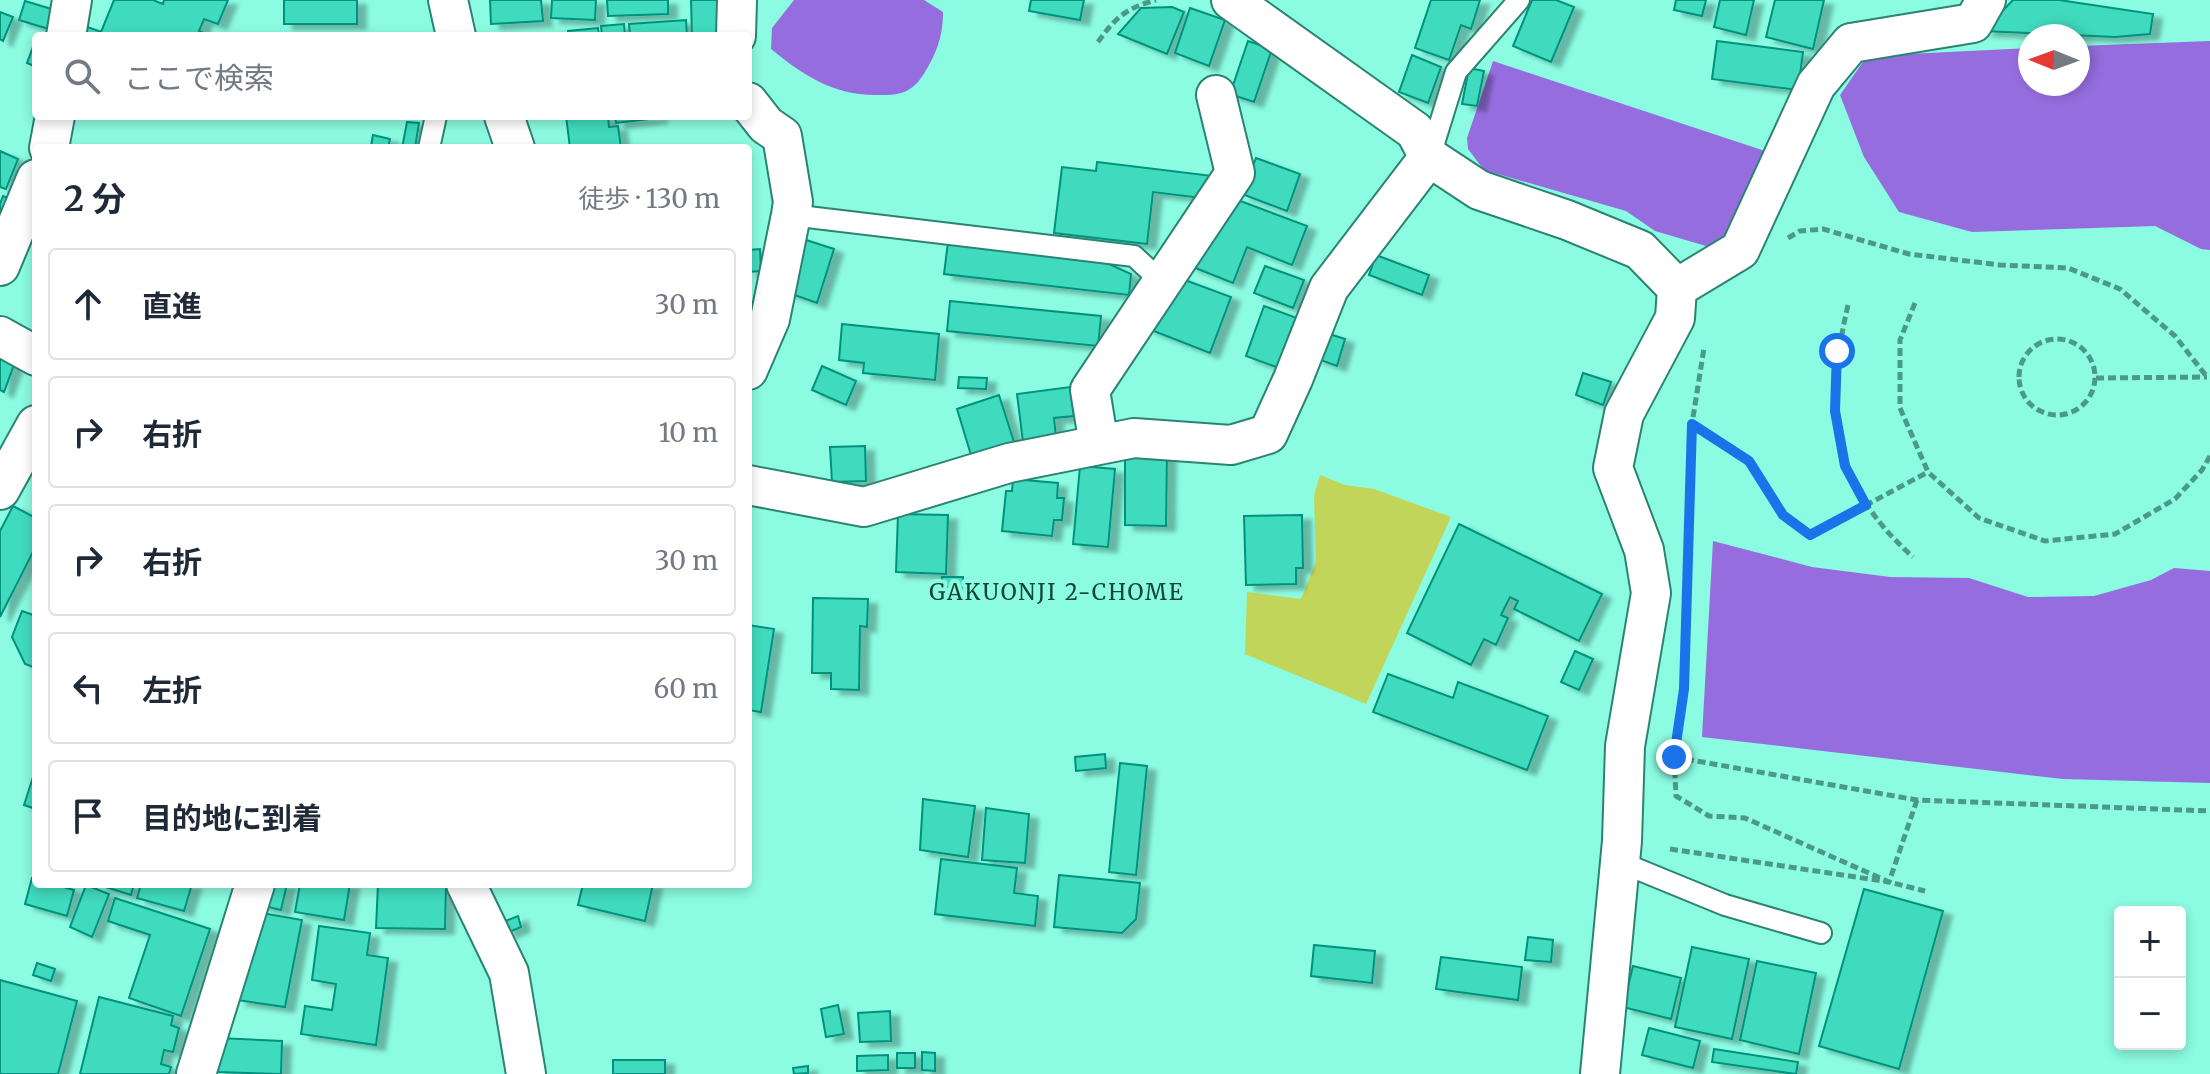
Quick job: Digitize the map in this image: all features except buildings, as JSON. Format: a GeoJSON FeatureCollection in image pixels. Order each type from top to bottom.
{"type":"FeatureCollection","features":[{"type":"Feature","properties":{"kind":"street"},"geometry":{"type":"LineString","coordinates":[[67,32],[72,0]]}},
{"type":"Feature","properties":{"kind":"street"},"geometry":{"type":"LineString","coordinates":[[448,0],[455,32]]}},
{"type":"Feature","properties":{"kind":"street"},"geometry":{"type":"LineString","coordinates":[[736,32],[737,0]]}},
{"type":"Feature","properties":{"kind":"street"},"geometry":{"type":"LineString","coordinates":[[1231,0],[1415,131],[1429,157],[1479,190],[1567,220],[1640,250],[1677,288],[1675,318],[1624,414],[1613,468],[1644,550],[1651,593],[1625,746],[1621,852],[1600,1074]]}},
{"type":"Feature","properties":{"kind":"street"},"geometry":{"type":"LineString","coordinates":[[1677,288],[1740,250],[1816,85],[1851,43],[1973,23],[1986,0]]}},
{"type":"Feature","properties":{"kind":"street"},"geometry":{"type":"LineString","coordinates":[[1099,445],[1090,390],[1235,173],[1216,95]]}},
{"type":"Feature","properties":{"kind":"street"},"geometry":{"type":"LineString","coordinates":[[752,107],[766,125],[782,136],[793,202],[770,319],[752,361]]}},
{"type":"Feature","properties":{"kind":"street"},"geometry":{"type":"LineString","coordinates":[[50,144],[54,120]]}},
{"type":"Feature","properties":{"kind":"street"},"geometry":{"type":"LineString","coordinates":[[505,120],[514,144]]}},
{"type":"Feature","properties":{"kind":"street"},"geometry":{"type":"LineString","coordinates":[[752,486],[864,507],[1009,463],[1134,438],[1231,445],[1268,434],[1329,288],[1429,157]]}},
{"type":"Feature","properties":{"kind":"street"},"geometry":{"type":"LineString","coordinates":[[0,266],[32,189]]}},
{"type":"Feature","properties":{"kind":"street"},"geometry":{"type":"LineString","coordinates":[[0,336],[32,354]]}},
{"type":"Feature","properties":{"kind":"street"},"geometry":{"type":"LineString","coordinates":[[0,490],[32,432]]}},
{"type":"Feature","properties":{"kind":"street"},"geometry":{"type":"LineString","coordinates":[[196,1074],[254,888]]}},
{"type":"Feature","properties":{"kind":"street"},"geometry":{"type":"LineString","coordinates":[[468,888],[509,973],[526,1074]]}},
{"type":"Feature","properties":{"kind":"lane"},"geometry":{"type":"LineString","coordinates":[[1429,157],[1456,72],[1519,0]]}},
{"type":"Feature","properties":{"kind":"lane"},"geometry":{"type":"LineString","coordinates":[[430,144],[435,120]]}},
{"type":"Feature","properties":{"kind":"lane"},"geometry":{"type":"LineString","coordinates":[[791,215],[1134,256],[1162,282]]}},
{"type":"Feature","properties":{"kind":"lane"},"geometry":{"type":"LineString","coordinates":[[1621,852],[1725,905],[1821,933]]}},
{"type":"Feature","properties":{"kind":"path"},"geometry":{"type":"LineString","coordinates":[[1098,42],[1114,20],[1141,4],[1156,0]]}},
{"type":"Feature","properties":{"kind":"path"},"geometry":{"type":"LineString","coordinates":[[1787,238],[1800,231],[1823,229],[1909,254],[2000,265],[2068,268],[2120,289],[2175,336],[2208,377]]}},
{"type":"Feature","properties":{"kind":"path"},"geometry":{"type":"LineString","coordinates":[[1915,303],[1900,340],[1900,408],[1928,472],[1979,518],[2045,541],[2115,534],[2175,499],[2202,470],[2210,456]]}},
{"type":"Feature","properties":{"kind":"path"},"geometry":{"type":"LineString","coordinates":[[1848,305],[1837,351],[1835,411],[1845,466],[1866,505],[1886,533],[1913,557]]}},
{"type":"Feature","properties":{"kind":"path"},"geometry":{"type":"LineString","coordinates":[[1688,578],[1692,424],[1709,335]]}},
{"type":"Feature","properties":{"kind":"path"},"geometry":{"type":"LineString","coordinates":[[2056,338],[2082,348],[2092,361],[2096,378],[2092,394],[2081,407],[2067,415],[2053,416],[2027,403],[2020,390],[2018,375],[2021,361],[2029,349],[2041,341],[2056,338]]}},
{"type":"Feature","properties":{"kind":"path"},"geometry":{"type":"LineString","coordinates":[[2096,378],[2208,377]]}},
{"type":"Feature","properties":{"kind":"path"},"geometry":{"type":"LineString","coordinates":[[1692,424],[1749,461],[1783,515],[1810,535],[1928,472]]}},
{"type":"Feature","properties":{"kind":"path"},"geometry":{"type":"LineString","coordinates":[[1687,626],[1684,689],[1674,757],[1676,796],[1709,816],[1745,818],[1889,882]]}},
{"type":"Feature","properties":{"kind":"path"},"geometry":{"type":"LineString","coordinates":[[1674,757],[1917,800],[2210,811]]}},
{"type":"Feature","properties":{"kind":"path"},"geometry":{"type":"LineString","coordinates":[[1889,882],[1917,800]]}},
{"type":"Feature","properties":{"kind":"path"},"geometry":{"type":"LineString","coordinates":[[1621,852],[1889,882],[1925,891]]}},
{"type":"Feature","properties":{"kind":"green space"},"geometry":{"type":"Polygon","coordinates":[[[1320,475],[1345,485],[1374,489],[1451,517],[1366,704],[1245,654],[1247,592],[1301,599],[1316,562],[1314,495],[1320,475]]]}},
{"type":"Feature","properties":{"kind":"shaded area"},"geometry":{"type":"Polygon","coordinates":[[[794,0],[924,0],[943,12],[940,39],[924,74],[908,90],[885,95],[846,91],[819,82],[771,49],[772,28],[794,0]]]}},
{"type":"Feature","properties":{"kind":"shaded area"},"geometry":{"type":"Polygon","coordinates":[[[2210,41],[2210,250],[2201,249],[2155,226],[1972,232],[1899,212],[1864,157],[1840,95],[1867,56],[2018,49],[2018,96],[2090,96],[2090,46],[2210,41]]]}},
{"type":"Feature","properties":{"kind":"shaded area"},"geometry":{"type":"Polygon","coordinates":[[[1493,61],[1771,153],[1723,251],[1655,231],[1626,211],[1484,170],[1468,149],[1467,138],[1493,61]]]}},
{"type":"Feature","properties":{"kind":"shaded area"},"geometry":{"type":"Polygon","coordinates":[[[1713,541],[1812,567],[1890,577],[1969,578],[2028,597],[2094,596],[2151,580],[2174,568],[2210,571],[2210,783],[2063,779],[1702,737],[1713,541]]]}},
{"type":"Feature","properties":{"kind":"district","name":"GAKUONJI 2-CHOME"},"geometry":{"type":"Point","coordinates":[1057,592]}},
{"type":"Feature","properties":{"kind":"route"},"geometry":{"type":"LineString","coordinates":[[1674,757],[1684,689],[1692,424],[1749,461],[1783,515],[1810,535],[1866,505],[1845,466],[1835,411],[1837,351]]}}]}
